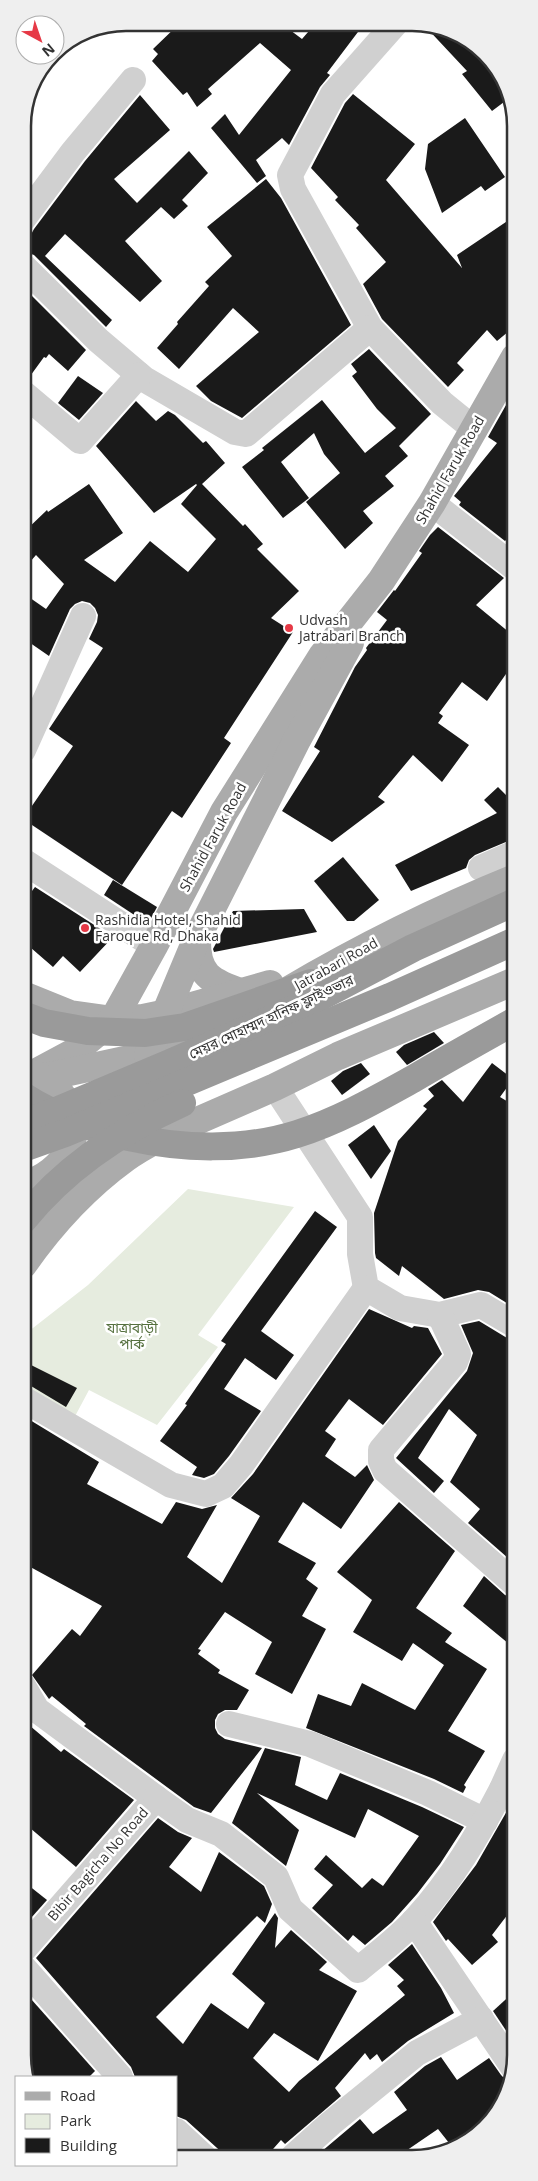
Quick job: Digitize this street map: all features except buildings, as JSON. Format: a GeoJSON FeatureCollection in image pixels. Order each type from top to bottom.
{"type":"FeatureCollection","features":[{"type":"Feature","properties":{"kind":"highway","name":"মেয়র মোহাম্মদ হানিফ ফ্লাইওভার"},"geometry":{"type":"LineString","coordinates":[[31,1120],[168,1064],[312,1001],[413,948],[507,906]]}},
{"type":"Feature","properties":{"kind":"highway","name":"মেয়র মোহাম্মদ হানিফ ফ্লাইওভার"},"geometry":{"type":"LineString","coordinates":[[31,1145],[65,1133],[390,997],[507,946]]}},
{"type":"Feature","properties":{"kind":"highway"},"geometry":{"type":"LineString","coordinates":[[31,1018],[44,1023],[88,1031],[145,1033],[185,1027],[413,948]]}},
{"type":"Feature","properties":{"kind":"highway"},"geometry":{"type":"LineString","coordinates":[[31,1211],[53,1188],[86,1160],[120,1136],[154,1116],[310,1043],[350,1022],[390,997]]}},
{"type":"Feature","properties":{"kind":"highway"},"geometry":{"type":"LineString","coordinates":[[31,1082],[44,1109],[74,1122],[106,1132],[160,1144],[212,1146],[254,1144],[296,1135],[356,1111],[507,1026]]}},
{"type":"Feature","properties":{"kind":"main road","name":"Shahid Faruk Road"},"geometry":{"type":"LineString","coordinates":[[31,1079],[74,1052],[113,1020],[224,812],[322,656],[381,581],[432,503],[507,371]]}},
{"type":"Feature","properties":{"kind":"main road","name":"Shahid Faruk Road"},"geometry":{"type":"LineString","coordinates":[[148,1055],[197,938],[381,581]]}},
{"type":"Feature","properties":{"kind":"main road","name":"Jatrabari Road"},"geometry":{"type":"LineString","coordinates":[[31,1080],[148,1055],[201,1034],[254,1010],[345,956],[468,897],[507,881]]}},
{"type":"Feature","properties":{"kind":"main road"},"geometry":{"type":"LineString","coordinates":[[197,938],[196,956],[202,968],[211,979],[243,993]]}},
{"type":"Feature","properties":{"kind":"main road"},"geometry":{"type":"LineString","coordinates":[[31,998],[70,1014],[113,1020],[166,1013],[243,993],[294,977],[345,956]]}},
{"type":"Feature","properties":{"kind":"main road"},"geometry":{"type":"LineString","coordinates":[[31,1254],[84,1192],[127,1157],[165,1135],[275,1087],[338,1056],[507,984]]}},
{"type":"Feature","properties":{"kind":"main road"},"geometry":{"type":"LineString","coordinates":[[148,1055],[165,1135]]}},
{"type":"Feature","properties":{"kind":"main road"},"geometry":{"type":"LineString","coordinates":[[31,1182],[38,1181],[53,1171],[68,1150],[148,1055]]}},
{"type":"Feature","properties":{"kind":"main road"},"geometry":{"type":"LineString","coordinates":[[31,1080],[55,1086],[64,1098],[71,1112],[73,1127],[68,1150]]}},
{"type":"Feature","properties":{"kind":"main road"},"geometry":{"type":"LineString","coordinates":[[68,1150],[165,1135]]}},
{"type":"Feature","properties":{"kind":"street"},"geometry":{"type":"LineString","coordinates":[[382,31],[333,94],[290,175],[293,189],[370,328],[442,403],[474,429]]}},
{"type":"Feature","properties":{"kind":"street"},"geometry":{"type":"LineString","coordinates":[[31,204],[133,80]]}},
{"type":"Feature","properties":{"kind":"street"},"geometry":{"type":"LineString","coordinates":[[31,274],[98,340],[139,375],[235,432],[246,434],[370,328]]}},
{"type":"Feature","properties":{"kind":"street"},"geometry":{"type":"LineString","coordinates":[[31,400],[80,441],[139,375]]}},
{"type":"Feature","properties":{"kind":"street"},"geometry":{"type":"LineString","coordinates":[[432,503],[507,562]]}},
{"type":"Feature","properties":{"kind":"street"},"geometry":{"type":"LineString","coordinates":[[31,732],[83,616]]}},
{"type":"Feature","properties":{"kind":"street"},"geometry":{"type":"LineString","coordinates":[[481,868],[507,857]]}},
{"type":"Feature","properties":{"kind":"street"},"geometry":{"type":"LineString","coordinates":[[31,866],[154,946]]}},
{"type":"Feature","properties":{"kind":"street"},"geometry":{"type":"LineString","coordinates":[[31,1404],[171,1485],[206,1494],[224,1486],[241,1465],[366,1288],[360,1254],[360,1217],[275,1087]]}},
{"type":"Feature","properties":{"kind":"street"},"geometry":{"type":"LineString","coordinates":[[366,1288],[400,1308],[440,1315],[481,1305],[507,1320]]}},
{"type":"Feature","properties":{"kind":"street"},"geometry":{"type":"LineString","coordinates":[[440,1315],[458,1354],[455,1362],[381,1450],[381,1461],[385,1470],[507,1577]]}},
{"type":"Feature","properties":{"kind":"street","name":"Bibir Bagicha No Road"},"geometry":{"type":"LineString","coordinates":[[31,1700],[37,1710],[156,1798],[31,1941]]}},
{"type":"Feature","properties":{"kind":"street"},"geometry":{"type":"LineString","coordinates":[[229,1724],[310,1744],[428,1793],[485,1821]]}},
{"type":"Feature","properties":{"kind":"street"},"geometry":{"type":"LineString","coordinates":[[156,1798],[187,1820],[221,1834],[276,1877],[290,1909],[358,1970],[414,1921],[452,1877],[485,1821],[507,1796]]}},
{"type":"Feature","properties":{"kind":"street"},"geometry":{"type":"LineString","coordinates":[[414,1921],[507,2058]]}},
{"type":"Feature","properties":{"kind":"street"},"geometry":{"type":"LineString","coordinates":[[31,1976],[119,2076]]}},
{"type":"Feature","properties":{"kind":"street"},"geometry":{"type":"LineString","coordinates":[[301,2150],[417,2053],[481,2019]]}},
{"type":"Feature","properties":{"kind":"street"},"geometry":{"type":"LineString","coordinates":[[178,2133],[196,2150]]}},
{"type":"Feature","properties":{"kind":"green space","name":"যাত্রাবাড়ী পার্ক"},"geometry":{"type":"Polygon","coordinates":[[[188,1189],[294,1207],[198,1335],[218,1347],[157,1425],[89,1390],[73,1420],[31,1397],[31,1330],[88,1285],[188,1189]]]}},
{"type":"Feature","properties":{"kind":"place","name":"Udvash Jatrabari Branch"},"geometry":{"type":"Point","coordinates":[289,628]}},
{"type":"Feature","properties":{"kind":"place","name":"Rashidia Hotel, Shahid Faroque Rd, Dhaka"},"geometry":{"type":"Point","coordinates":[85,928]}}]}
